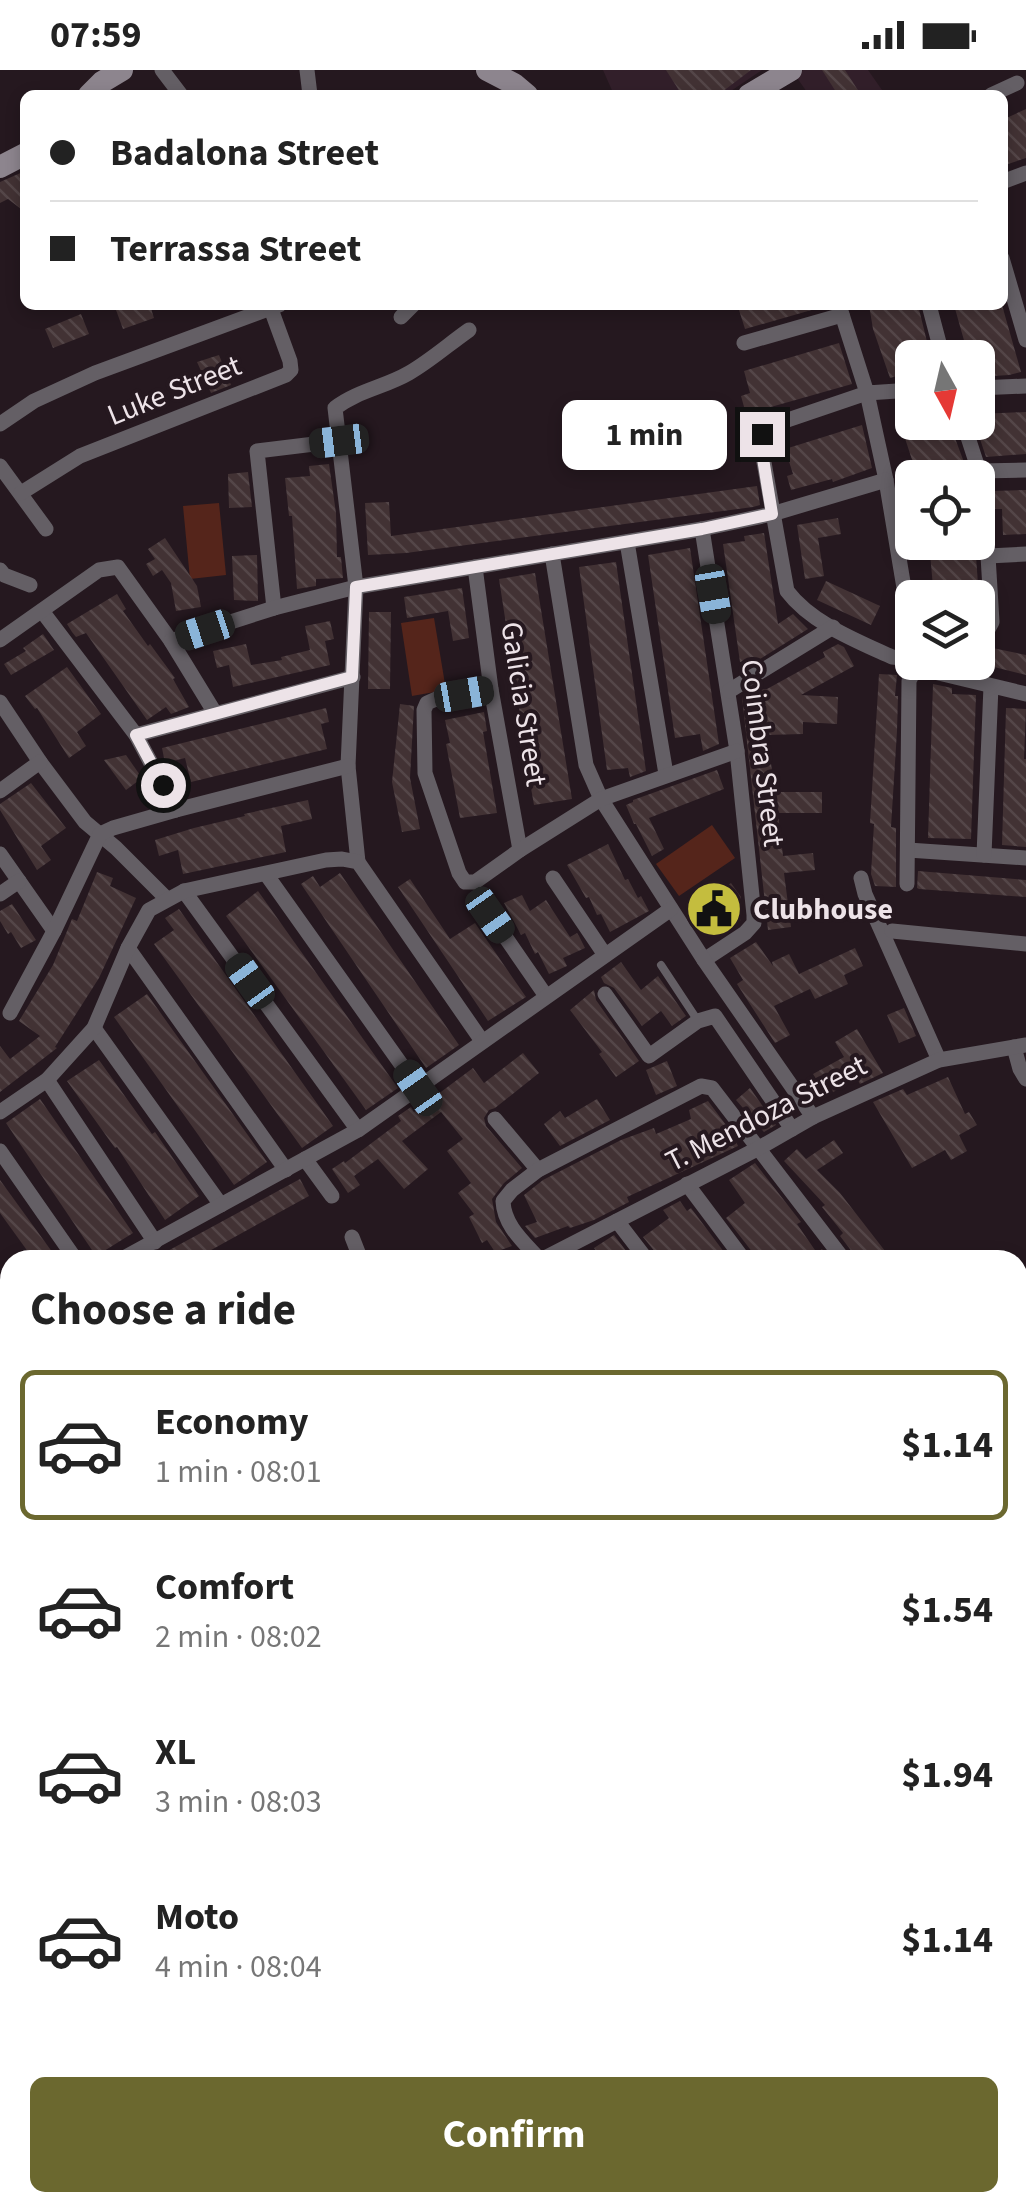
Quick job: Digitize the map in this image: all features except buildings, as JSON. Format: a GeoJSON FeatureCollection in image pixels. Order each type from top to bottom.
{"type":"FeatureCollection","features":[{"type":"Feature","properties":{"kind":"main road"},"geometry":{"type":"LineString","coordinates":[[94,90],[120,70]]}},
{"type":"Feature","properties":{"kind":"main road"},"geometry":{"type":"LineString","coordinates":[[487,70],[521,90]]}},
{"type":"Feature","properties":{"kind":"street"},"geometry":{"type":"LineString","coordinates":[[162,70],[177,90]]}},
{"type":"Feature","properties":{"kind":"street"},"geometry":{"type":"LineString","coordinates":[[1002,90],[1017,83]]}},
{"type":"Feature","properties":{"kind":"street"},"geometry":{"type":"LineString","coordinates":[[1008,278],[1026,340]]}},
{"type":"Feature","properties":{"kind":"street"},"geometry":{"type":"LineString","coordinates":[[0,424],[34,400],[95,373],[267,310]]}},
{"type":"Feature","properties":{"kind":"street","name":"Luke Street"},"geometry":{"type":"LineString","coordinates":[[21,493],[80,456],[286,375],[291,370],[290,361],[276,310]]}},
{"type":"Feature","properties":{"kind":"street"},"geometry":{"type":"LineString","coordinates":[[744,342],[840,310],[867,393],[904,580]]}},
{"type":"Feature","properties":{"kind":"street"},"geometry":{"type":"LineString","coordinates":[[930,310],[938,340]]}},
{"type":"Feature","properties":{"kind":"street"},"geometry":{"type":"LineString","coordinates":[[469,330],[409,373],[351,396],[336,408],[356,587],[348,766],[358,862],[482,1041]]}},
{"type":"Feature","properties":{"kind":"street"},"geometry":{"type":"LineString","coordinates":[[995,387],[1026,386]]}},
{"type":"Feature","properties":{"kind":"street"},"geometry":{"type":"LineString","coordinates":[[895,391],[867,393],[767,427],[760,440],[788,591],[797,604],[832,627],[895,657]]}},
{"type":"Feature","properties":{"kind":"street"},"geometry":{"type":"LineString","coordinates":[[274,608],[257,451],[339,441]]}},
{"type":"Feature","properties":{"kind":"street"},"geometry":{"type":"LineString","coordinates":[[0,466],[46,530]]}},
{"type":"Feature","properties":{"kind":"street"},"geometry":{"type":"LineString","coordinates":[[995,471],[1026,470]]}},
{"type":"Feature","properties":{"kind":"street"},"geometry":{"type":"LineString","coordinates":[[171,641],[356,587],[702,529],[772,514],[886,480]]}},
{"type":"Feature","properties":{"kind":"street","name":"Coimbra Street"},"geometry":{"type":"LineString","coordinates":[[702,529],[737,750],[754,924],[704,960]]}},
{"type":"Feature","properties":{"kind":"street"},"geometry":{"type":"LineString","coordinates":[[627,542],[666,774]]}},
{"type":"Feature","properties":{"kind":"street"},"geometry":{"type":"LineString","coordinates":[[552,554],[586,764],[601,799],[704,960],[813,1117]]}},
{"type":"Feature","properties":{"kind":"street"},"geometry":{"type":"LineString","coordinates":[[995,556],[1026,554]]}},
{"type":"Feature","properties":{"kind":"street"},"geometry":{"type":"LineString","coordinates":[[0,640],[99,570],[118,567],[171,641],[215,713]]}},
{"type":"Feature","properties":{"kind":"street","name":"Galicia Street"},"geometry":{"type":"LineString","coordinates":[[476,567],[491,689],[520,850]]}},
{"type":"Feature","properties":{"kind":"street"},"geometry":{"type":"LineString","coordinates":[[0,570],[4,576],[30,586]]}},
{"type":"Feature","properties":{"kind":"street"},"geometry":{"type":"LineString","coordinates":[[42,610],[136,735],[176,810]]}},
{"type":"Feature","properties":{"kind":"street"},"geometry":{"type":"LineString","coordinates":[[729,692],[832,627]]}},
{"type":"Feature","properties":{"kind":"street"},"geometry":{"type":"LineString","coordinates":[[906,884],[912,672],[922,670],[1026,694]]}},
{"type":"Feature","properties":{"kind":"street"},"geometry":{"type":"LineString","coordinates":[[136,735],[352,677]]}},
{"type":"Feature","properties":{"kind":"street"},"geometry":{"type":"LineString","coordinates":[[984,855],[990,686]]}},
{"type":"Feature","properties":{"kind":"street"},"geometry":{"type":"LineString","coordinates":[[491,689],[436,699],[427,703],[424,710],[425,774],[465,882],[475,882],[601,799],[737,750]]}},
{"type":"Feature","properties":{"kind":"street"},"geometry":{"type":"LineString","coordinates":[[0,702],[84,822],[166,900]]}},
{"type":"Feature","properties":{"kind":"street"},"geometry":{"type":"LineString","coordinates":[[0,791],[40,762]]}},
{"type":"Feature","properties":{"kind":"street"},"geometry":{"type":"LineString","coordinates":[[10,1013],[100,834],[176,810],[348,766]]}},
{"type":"Feature","properties":{"kind":"street"},"geometry":{"type":"LineString","coordinates":[[908,850],[1026,858]]}},
{"type":"Feature","properties":{"kind":"street"},"geometry":{"type":"LineString","coordinates":[[0,854],[54,931]]}},
{"type":"Feature","properties":{"kind":"street"},"geometry":{"type":"LineString","coordinates":[[0,1112],[47,1080],[94,1028],[128,948],[150,910],[184,891],[326,860],[358,862]]}},
{"type":"Feature","properties":{"kind":"street"},"geometry":{"type":"LineString","coordinates":[[266,874],[418,1088]]}},
{"type":"Feature","properties":{"kind":"street"},"geometry":{"type":"LineString","coordinates":[[554,878],[605,955]]}},
{"type":"Feature","properties":{"kind":"street"},"geometry":{"type":"LineString","coordinates":[[861,878],[939,1060]]}},
{"type":"Feature","properties":{"kind":"street"},"geometry":{"type":"LineString","coordinates":[[0,894],[18,881]]}},
{"type":"Feature","properties":{"kind":"street"},"geometry":{"type":"LineString","coordinates":[[184,891],[358,1130]]}},
{"type":"Feature","properties":{"kind":"street"},"geometry":{"type":"LineString","coordinates":[[139,1250],[358,1130],[671,909]]}},
{"type":"Feature","properties":{"kind":"street"},"geometry":{"type":"LineString","coordinates":[[490,915],[546,996]]}},
{"type":"Feature","properties":{"kind":"street"},"geometry":{"type":"LineString","coordinates":[[892,931],[1026,944]]}},
{"type":"Feature","properties":{"kind":"street"},"geometry":{"type":"LineString","coordinates":[[128,948],[286,1170]]}},
{"type":"Feature","properties":{"kind":"street"},"geometry":{"type":"LineString","coordinates":[[604,994],[649,1056],[698,1021],[715,1016],[792,1130]]}},
{"type":"Feature","properties":{"kind":"street"},"geometry":{"type":"LineString","coordinates":[[94,1028],[221,1206]]}},
{"type":"Feature","properties":{"kind":"street"},"geometry":{"type":"LineString","coordinates":[[1020,1046],[1020,1069],[1026,1079]]}},
{"type":"Feature","properties":{"kind":"street","name":"T. Mendoza Street"},"geometry":{"type":"LineString","coordinates":[[559,1250],[813,1117],[939,1060],[1020,1046]]}},
{"type":"Feature","properties":{"kind":"street"},"geometry":{"type":"LineString","coordinates":[[47,1080],[154,1242]]}},
{"type":"Feature","properties":{"kind":"street"},"geometry":{"type":"LineString","coordinates":[[531,1250],[504,1215],[503,1201],[512,1190],[538,1170],[701,1086],[712,1088],[836,1250]]}},
{"type":"Feature","properties":{"kind":"street"},"geometry":{"type":"LineString","coordinates":[[494,1119],[538,1170]]}},
{"type":"Feature","properties":{"kind":"street"},"geometry":{"type":"LineString","coordinates":[[0,1151],[69,1250]]}},
{"type":"Feature","properties":{"kind":"street"},"geometry":{"type":"LineString","coordinates":[[306,1159],[332,1196]]}},
{"type":"Feature","properties":{"kind":"street"},"geometry":{"type":"LineString","coordinates":[[686,1184],[736,1250]]}},
{"type":"Feature","properties":{"kind":"street"},"geometry":{"type":"LineString","coordinates":[[616,1221],[638,1250]]}},
{"type":"Feature","properties":{"kind":"street"},"geometry":{"type":"LineString","coordinates":[[352,1236],[357,1250]]}},
{"type":"Feature","properties":{"kind":"lane"},"geometry":{"type":"LineString","coordinates":[[661,965],[698,1021]]}},
{"type":"Feature","properties":{"kind":"shaded area"},"geometry":{"type":"Polygon","coordinates":[[[603,70],[762,70],[732,90],[612,90],[603,70]]]}},
{"type":"Feature","properties":{"kind":"shaded area"},"geometry":{"type":"Polygon","coordinates":[[[803,70],[868,70],[882,90],[806,90],[795,75],[803,70]]]}},
{"type":"Feature","properties":{"kind":"shaded area"},"geometry":{"type":"Polygon","coordinates":[[[219,503],[226,575],[190,579],[183,506],[219,503]]]}},
{"type":"Feature","properties":{"kind":"shaded area"},"geometry":{"type":"Polygon","coordinates":[[[434,618],[446,690],[412,696],[401,623],[434,618]]]}},
{"type":"Feature","properties":{"kind":"shaded area"},"geometry":{"type":"Polygon","coordinates":[[[712,825],[735,858],[679,896],[656,864],[712,825]]]}},
{"type":"Feature","properties":{"kind":"place","name":"Clubhouse"},"geometry":{"type":"Point","coordinates":[714,909]}},
{"type":"Feature","properties":{"kind":"route"},"geometry":{"type":"LineString","coordinates":[[163,785],[136,735],[352,677],[356,587],[772,514],[762,434]]}}]}
